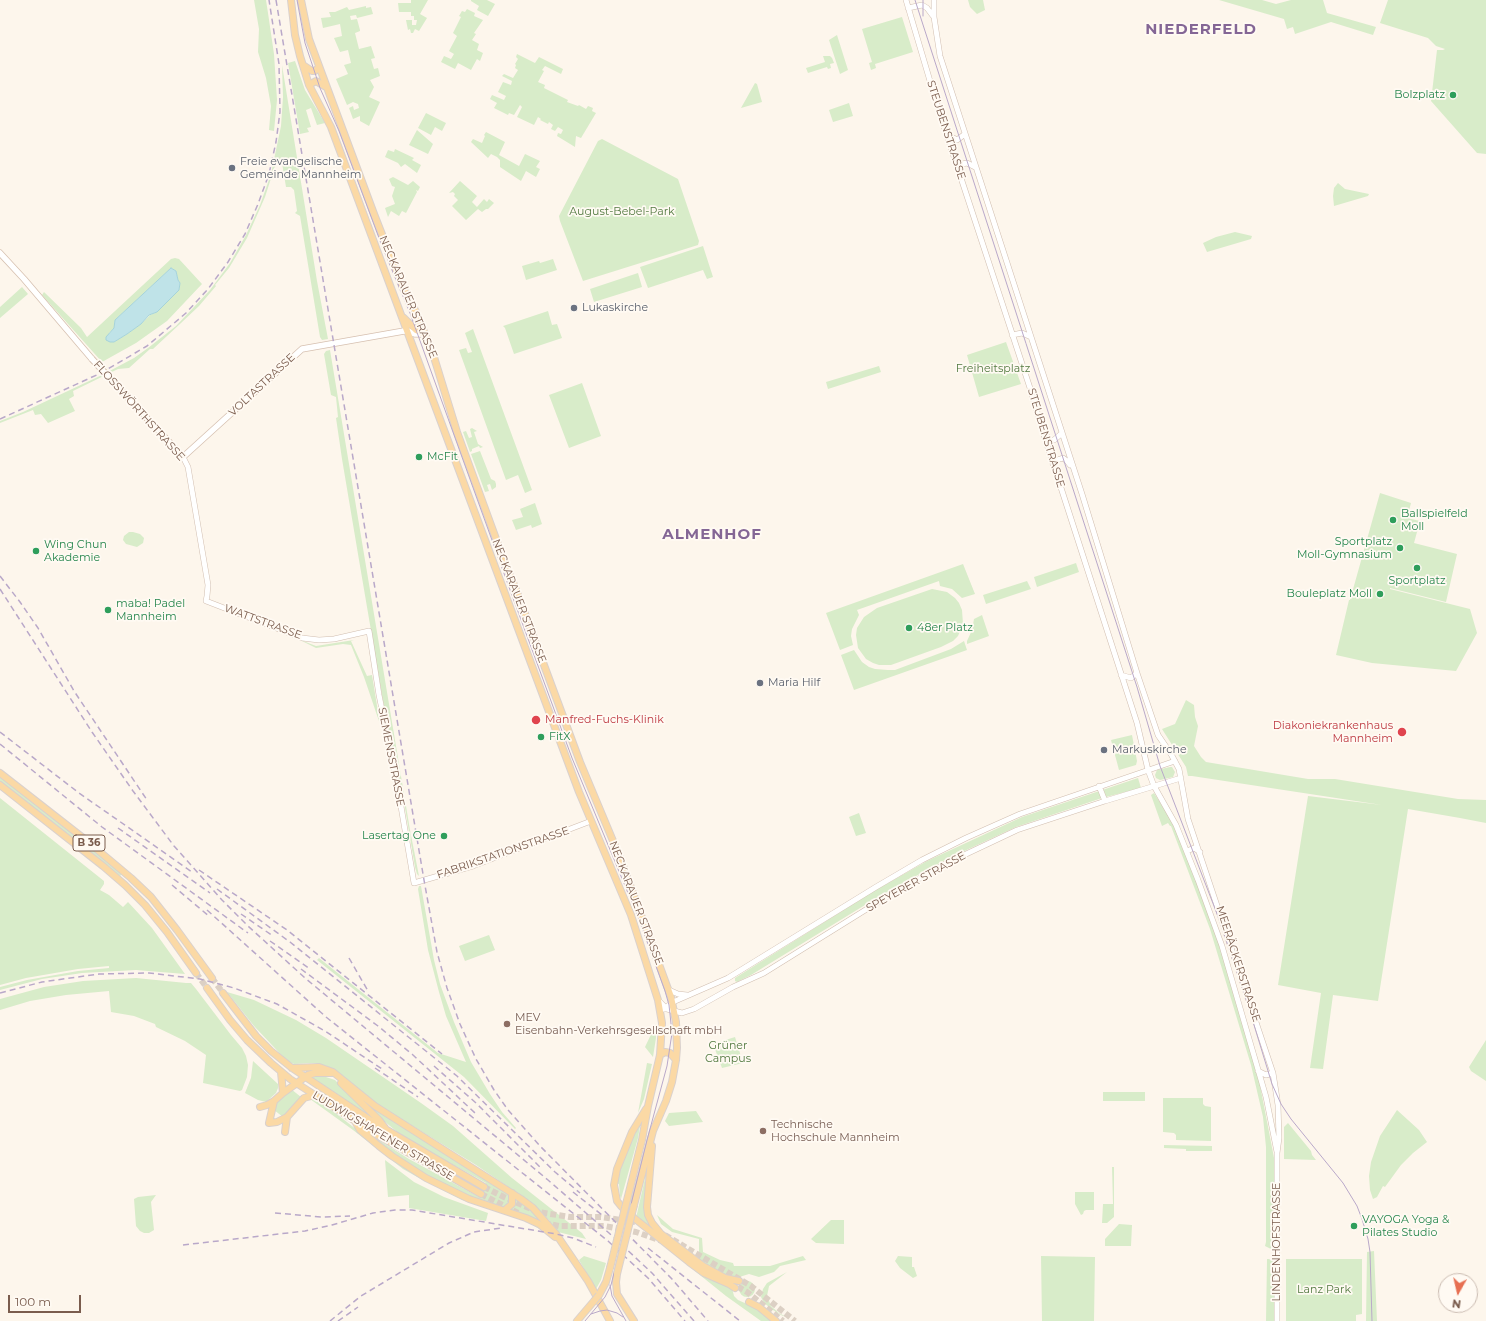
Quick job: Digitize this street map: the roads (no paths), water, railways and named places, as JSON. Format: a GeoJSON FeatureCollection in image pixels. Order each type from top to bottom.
{"type":"FeatureCollection","features":[{"type":"Feature","properties":{"kind":"main road","name":"NECKARAUER STRASSE"},"geometry":{"type":"LineString","coordinates":[[291,0],[294,28],[303,65],[310,85],[331,127],[403,317],[413,331],[551,719],[591,821],[631,915],[661,1012],[662,1035],[660,1055],[642,1140],[610,1268],[606,1282],[599,1295],[577,1321]]}},
{"type":"Feature","properties":{"kind":"main road","name":"NECKARAUER STRASSE"},"geometry":{"type":"LineString","coordinates":[[301,0],[307,31],[327,88],[381,233],[403,288],[419,320],[429,345],[457,432],[480,496],[564,720],[624,866],[673,1002],[676,1022],[676,1060],[670,1090],[653,1131],[616,1282],[618,1294],[634,1321]]}},
{"type":"Feature","properties":{"kind":"main road"},"geometry":{"type":"LineString","coordinates":[[303,65],[312,71],[315,71],[320,67]]}},
{"type":"Feature","properties":{"kind":"main road"},"geometry":{"type":"LineString","coordinates":[[310,85],[317,81],[327,88]]}},
{"type":"Feature","properties":{"kind":"main road","name":"FLOSSWÖRTHSTRASSE"},"geometry":{"type":"LineString","coordinates":[[0,253],[92,359],[183,457]]}},
{"type":"Feature","properties":{"kind":"main road"},"geometry":{"type":"LineString","coordinates":[[413,331],[419,320]]}},
{"type":"Feature","properties":{"kind":"main road"},"geometry":{"type":"LineString","coordinates":[[413,331],[424,334]]}},
{"type":"Feature","properties":{"kind":"main road"},"geometry":{"type":"LineString","coordinates":[[413,331],[429,345]]}},
{"type":"Feature","properties":{"kind":"main road","name":"VOLTASTRASSE"},"geometry":{"type":"LineString","coordinates":[[183,457],[302,349],[310,346],[413,331]]}},
{"type":"Feature","properties":{"kind":"main road","name":"B 36"},"geometry":{"type":"LineString","coordinates":[[0,774],[103,854],[151,897],[212,978]]}},
{"type":"Feature","properties":{"kind":"main road","name":"B 36"},"geometry":{"type":"LineString","coordinates":[[0,785],[125,885],[145,905],[167,932],[196,973]]}},
{"type":"Feature","properties":{"kind":"main road"},"geometry":{"type":"LineString","coordinates":[[591,821],[603,817]]}},
{"type":"Feature","properties":{"kind":"main road","name":"LUDWIGSHAFENER STRASSE"},"geometry":{"type":"LineString","coordinates":[[206,988],[237,1028],[260,1054],[296,1083],[355,1121],[481,1194]]}},
{"type":"Feature","properties":{"kind":"main road","name":"LUDWIGSHAFENER STRASSE"},"geometry":{"type":"LineString","coordinates":[[223,993],[260,1040],[304,1077],[386,1130],[484,1187]]}},
{"type":"Feature","properties":{"kind":"main road"},"geometry":{"type":"LineString","coordinates":[[660,1055],[665,1052],[670,1053],[676,1060]]}},
{"type":"Feature","properties":{"kind":"main road"},"geometry":{"type":"LineString","coordinates":[[292,1068],[318,1067],[333,1072],[375,1106],[512,1193],[533,1208],[549,1226],[588,1281],[610,1321]]}},
{"type":"Feature","properties":{"kind":"main road"},"geometry":{"type":"LineString","coordinates":[[282,1072],[283,1093]]}},
{"type":"Feature","properties":{"kind":"main road"},"geometry":{"type":"LineString","coordinates":[[260,1107],[274,1102],[304,1077],[315,1073],[333,1072]]}},
{"type":"Feature","properties":{"kind":"main road"},"geometry":{"type":"LineString","coordinates":[[324,1073],[332,1076],[341,1083],[379,1120],[386,1130]]}},
{"type":"Feature","properties":{"kind":"main road"},"geometry":{"type":"LineString","coordinates":[[304,1077],[304,1098]]}},
{"type":"Feature","properties":{"kind":"main road"},"geometry":{"type":"LineString","coordinates":[[670,1090],[670,1097],[653,1139],[647,1198],[648,1215],[656,1228],[695,1261],[716,1274],[739,1281]]}},
{"type":"Feature","properties":{"kind":"main road"},"geometry":{"type":"LineString","coordinates":[[274,1102],[269,1123],[277,1122],[287,1117],[304,1098],[314,1095]]}},
{"type":"Feature","properties":{"kind":"main road"},"geometry":{"type":"LineString","coordinates":[[648,1106],[634,1128],[617,1169],[614,1185],[617,1201],[634,1218],[688,1262],[704,1273],[735,1288]]}},
{"type":"Feature","properties":{"kind":"main road"},"geometry":{"type":"LineString","coordinates":[[285,1132],[287,1117]]}},
{"type":"Feature","properties":{"kind":"main road"},"geometry":{"type":"LineString","coordinates":[[355,1121],[360,1130],[369,1138],[411,1169],[447,1189],[469,1199],[505,1210],[539,1224],[560,1241]]}},
{"type":"Feature","properties":{"kind":"main road"},"geometry":{"type":"LineString","coordinates":[[505,1210],[512,1204],[512,1193]]}},
{"type":"Feature","properties":{"kind":"main road"},"geometry":{"type":"LineString","coordinates":[[750,1302],[759,1307],[776,1321]]}},
{"type":"Feature","properties":{"kind":"street","name":"STEUBENSTRASSE"},"geometry":{"type":"LineString","coordinates":[[906,0],[946,134],[1030,388],[1053,464],[1137,723],[1148,770],[1154,786]]}},
{"type":"Feature","properties":{"kind":"street","name":"STEUBENSTRASSE"},"geometry":{"type":"LineString","coordinates":[[934,0],[934,17],[940,56],[1061,434],[1074,469],[1137,673],[1158,735],[1175,761],[1181,778]]}},
{"type":"Feature","properties":{"kind":"street"},"geometry":{"type":"LineString","coordinates":[[908,8],[917,5],[924,5],[934,17]]}},
{"type":"Feature","properties":{"kind":"street"},"geometry":{"type":"LineString","coordinates":[[946,134],[957,140],[965,134]]}},
{"type":"Feature","properties":{"kind":"street"},"geometry":{"type":"LineString","coordinates":[[957,165],[967,162],[976,168]]}},
{"type":"Feature","properties":{"kind":"street"},"geometry":{"type":"LineString","coordinates":[[1012,335],[1022,333],[1031,337]]}},
{"type":"Feature","properties":{"kind":"street"},"geometry":{"type":"LineString","coordinates":[[1043,432],[1051,440],[1054,440],[1061,434]]}},
{"type":"Feature","properties":{"kind":"street","name":"FLOSSWÖRTHSTRASSE"},"geometry":{"type":"LineString","coordinates":[[183,457],[188,467],[208,585],[206,601]]}},
{"type":"Feature","properties":{"kind":"street"},"geometry":{"type":"LineString","coordinates":[[1053,464],[1060,459],[1065,459],[1074,469]]}},
{"type":"Feature","properties":{"kind":"street","name":"WATTSTRASSE"},"geometry":{"type":"LineString","coordinates":[[206,601],[302,638],[319,640],[334,639],[369,631]]}},
{"type":"Feature","properties":{"kind":"street","name":"SIEMENSSTRASSE"},"geometry":{"type":"LineString","coordinates":[[369,631],[379,695],[397,783],[414,883]]}},
{"type":"Feature","properties":{"kind":"street"},"geometry":{"type":"LineString","coordinates":[[1121,675],[1131,678],[1137,673]]}},
{"type":"Feature","properties":{"kind":"street","name":"SPEYERER STRASSE"},"geometry":{"type":"LineString","coordinates":[[661,1012],[673,1002],[728,978],[876,887],[952,844],[1020,814],[1175,761]]}},
{"type":"Feature","properties":{"kind":"street","name":"SPEYERER STRASSE"},"geometry":{"type":"LineString","coordinates":[[658,1000],[674,1012],[682,1013],[694,1009],[733,987],[764,973],[883,899],[945,864],[1017,830],[1181,778]]}},
{"type":"Feature","properties":{"kind":"street","name":"MEERÄCKERSTRASSE"},"geometry":{"type":"LineString","coordinates":[[1181,778],[1187,813],[1273,1073],[1278,1098],[1279,1114],[1279,1146],[1277,1153]]}},
{"type":"Feature","properties":{"kind":"street"},"geometry":{"type":"LineString","coordinates":[[1099,786],[1105,801]]}},
{"type":"Feature","properties":{"kind":"street","name":"MEERÄCKERSTRASSE"},"geometry":{"type":"LineString","coordinates":[[1154,786],[1176,824],[1222,946],[1267,1103],[1278,1164]]}},
{"type":"Feature","properties":{"kind":"street","name":"FABRIKSTATIONSTRASSE"},"geometry":{"type":"LineString","coordinates":[[414,883],[473,866],[591,821]]}},
{"type":"Feature","properties":{"kind":"street"},"geometry":{"type":"LineString","coordinates":[[1187,851],[1194,848],[1201,853]]}},
{"type":"Feature","properties":{"kind":"street"},"geometry":{"type":"LineString","coordinates":[[669,990],[678,994],[688,995]]}},
{"type":"Feature","properties":{"kind":"street"},"geometry":{"type":"LineString","coordinates":[[676,1022],[682,1013]]}},
{"type":"Feature","properties":{"kind":"street"},"geometry":{"type":"LineString","coordinates":[[1258,1071],[1266,1075],[1273,1073]]}},
{"type":"Feature","properties":{"kind":"street","name":"LINDENHOFSTRASSE"},"geometry":{"type":"LineString","coordinates":[[1277,1321],[1278,1164]]}},
{"type":"Feature","properties":{"kind":"water"},"geometry":{"type":"Polygon","coordinates":[[[171,268],[176,271],[180,283],[179,290],[157,312],[149,315],[141,324],[127,334],[114,342],[106,340],[106,337],[114,328],[115,320],[171,268]]]}},
{"type":"Feature","properties":{"kind":"tunnel"},"geometry":{"type":"LineString","coordinates":[[196,973],[207,988]]}},
{"type":"Feature","properties":{"kind":"tunnel"},"geometry":{"type":"LineString","coordinates":[[212,978],[223,993]]}},
{"type":"Feature","properties":{"kind":"tunnel"},"geometry":{"type":"LineString","coordinates":[[484,1187],[538,1212],[570,1217],[601,1217],[635,1222]]}},
{"type":"Feature","properties":{"kind":"tunnel"},"geometry":{"type":"LineString","coordinates":[[481,1194],[518,1213]]}},
{"type":"Feature","properties":{"kind":"tunnel"},"geometry":{"type":"LineString","coordinates":[[544,1223],[559,1226],[605,1226],[636,1232],[662,1241]]}},
{"type":"Feature","properties":{"kind":"tunnel"},"geometry":{"type":"LineString","coordinates":[[665,1235],[751,1286],[795,1321]]}},
{"type":"Feature","properties":{"kind":"tunnel"},"geometry":{"type":"LineString","coordinates":[[730,1282],[747,1292],[783,1321]]}},
{"type":"Feature","properties":{"kind":"tram line"},"geometry":{"type":"LineString","coordinates":[[297,0],[305,43],[320,88],[339,131],[382,246],[410,313],[572,758],[640,922],[669,1005],[672,1033],[667,1066],[611,1285],[605,1297],[585,1321]]}},
{"type":"Feature","properties":{"kind":"tram line"},"geometry":{"type":"LineString","coordinates":[[915,0],[1137,687],[1160,766],[1219,919],[1247,1002],[1272,1084],[1281,1104],[1291,1119],[1343,1183],[1357,1206],[1362,1219],[1370,1252],[1372,1321]]}},
{"type":"Feature","properties":{"kind":"tram line"},"geometry":{"type":"LineString","coordinates":[[923,0],[923,16]]}},
{"type":"Feature","properties":{"kind":"tram line"},"geometry":{"type":"LineString","coordinates":[[610,1285],[612,1296],[626,1321]]}},
{"type":"Feature","properties":{"kind":"tram line"},"geometry":{"type":"LineString","coordinates":[[591,1314],[607,1310],[617,1313],[623,1317]]}},
{"type":"Feature","properties":{"kind":"railway"},"geometry":{"type":"LineString","coordinates":[[0,419],[101,373],[147,346],[186,313],[208,289],[228,262],[245,234],[258,204],[269,174],[276,142],[280,112],[279,64],[269,0]]}},
{"type":"Feature","properties":{"kind":"railway"},"geometry":{"type":"LineString","coordinates":[[276,0],[424,880],[437,952],[447,988],[460,1024],[476,1059],[494,1090],[508,1110],[541,1147],[672,1279],[708,1321]]}},
{"type":"Feature","properties":{"kind":"railway"},"geometry":{"type":"LineString","coordinates":[[0,576],[38,628],[74,691],[147,800]]}},
{"type":"Feature","properties":{"kind":"railway"},"geometry":{"type":"LineString","coordinates":[[0,589],[92,732],[133,791],[174,846],[222,900],[305,978],[548,1180],[609,1233],[652,1273],[694,1321]]}},
{"type":"Feature","properties":{"kind":"railway"},"geometry":{"type":"LineString","coordinates":[[0,732],[79,793],[192,872]]}},
{"type":"Feature","properties":{"kind":"railway"},"geometry":{"type":"LineString","coordinates":[[0,744],[102,827],[248,933]]}},
{"type":"Feature","properties":{"kind":"railway"},"geometry":{"type":"LineString","coordinates":[[118,828],[210,893]]}},
{"type":"Feature","properties":{"kind":"railway"},"geometry":{"type":"LineString","coordinates":[[199,870],[287,930],[442,1054]]}},
{"type":"Feature","properties":{"kind":"railway"},"geometry":{"type":"LineString","coordinates":[[172,885],[210,917]]}},
{"type":"Feature","properties":{"kind":"railway"},"geometry":{"type":"LineString","coordinates":[[217,889],[290,942],[457,1076],[555,1172],[580,1193]]}},
{"type":"Feature","properties":{"kind":"railway"},"geometry":{"type":"LineString","coordinates":[[207,910],[326,1017],[608,1241],[648,1278],[685,1321]]}},
{"type":"Feature","properties":{"kind":"railway"},"geometry":{"type":"LineString","coordinates":[[241,914],[273,936]]}},
{"type":"Feature","properties":{"kind":"railway"},"geometry":{"type":"LineString","coordinates":[[270,941],[310,969]]}},
{"type":"Feature","properties":{"kind":"railway"},"geometry":{"type":"LineString","coordinates":[[349,958],[368,991]]}},
{"type":"Feature","properties":{"kind":"railway"},"geometry":{"type":"LineString","coordinates":[[301,969],[378,1026],[413,1055],[475,1113]]}},
{"type":"Feature","properties":{"kind":"railway"},"geometry":{"type":"LineString","coordinates":[[0,993],[42,982],[99,974],[149,973],[200,979],[234,988],[277,1004],[325,1031],[382,1069]]}},
{"type":"Feature","properties":{"kind":"railway"},"geometry":{"type":"LineString","coordinates":[[434,1066],[476,1103],[540,1167]]}},
{"type":"Feature","properties":{"kind":"railway"},"geometry":{"type":"LineString","coordinates":[[375,1068],[418,1097]]}},
{"type":"Feature","properties":{"kind":"railway"},"geometry":{"type":"LineString","coordinates":[[573,1192],[602,1215]]}},
{"type":"Feature","properties":{"kind":"railway"},"geometry":{"type":"LineString","coordinates":[[183,1245],[305,1231],[373,1213],[395,1210],[412,1210],[556,1234],[573,1238],[596,1247]]}},
{"type":"Feature","properties":{"kind":"railway"},"geometry":{"type":"LineString","coordinates":[[275,1213],[322,1217],[350,1216]]}},
{"type":"Feature","properties":{"kind":"railway"},"geometry":{"type":"LineString","coordinates":[[330,1321],[361,1296],[449,1243],[474,1232],[501,1228]]}},
{"type":"Feature","properties":{"kind":"railway"},"geometry":{"type":"LineString","coordinates":[[648,1248],[740,1321]]}},
{"type":"Feature","properties":{"kind":"railway"},"geometry":{"type":"LineString","coordinates":[[338,1321],[358,1307]]}},
{"type":"Feature","properties":{"kind":"place","name":"Bolzplatz"},"geometry":{"type":"Point","coordinates":[1453,95]}},
{"type":"Feature","properties":{"kind":"place","name":"Freie evangelische Gemeinde Mannheim"},"geometry":{"type":"Point","coordinates":[232,168]}},
{"type":"Feature","properties":{"kind":"place","name":"Lukaskirche"},"geometry":{"type":"Point","coordinates":[574,308]}},
{"type":"Feature","properties":{"kind":"place","name":"McFit"},"geometry":{"type":"Point","coordinates":[419,457]}},
{"type":"Feature","properties":{"kind":"place","name":"Ballspielfeld Moll"},"geometry":{"type":"Point","coordinates":[1393,520]}},
{"type":"Feature","properties":{"kind":"place","name":"Sportplatz Moll-Gymnasium"},"geometry":{"type":"Point","coordinates":[1400,548]}},
{"type":"Feature","properties":{"kind":"place","name":"Wing Chun Akademie"},"geometry":{"type":"Point","coordinates":[36,551]}},
{"type":"Feature","properties":{"kind":"place","name":"Sportplatz"},"geometry":{"type":"Point","coordinates":[1417,568]}},
{"type":"Feature","properties":{"kind":"place","name":"Bouleplatz Moll"},"geometry":{"type":"Point","coordinates":[1380,594]}},
{"type":"Feature","properties":{"kind":"place","name":"maba! Padel Mannheim"},"geometry":{"type":"Point","coordinates":[108,610]}},
{"type":"Feature","properties":{"kind":"place","name":"48er Platz"},"geometry":{"type":"Point","coordinates":[909,628]}},
{"type":"Feature","properties":{"kind":"place","name":"Maria Hilf"},"geometry":{"type":"Point","coordinates":[760,683]}},
{"type":"Feature","properties":{"kind":"place","name":"Manfred-Fuchs-Klinik"},"geometry":{"type":"Point","coordinates":[536,720]}},
{"type":"Feature","properties":{"kind":"place","name":"Diakoniekrankenhaus Mannheim"},"geometry":{"type":"Point","coordinates":[1402,732]}},
{"type":"Feature","properties":{"kind":"place","name":"FitX"},"geometry":{"type":"Point","coordinates":[541,737]}},
{"type":"Feature","properties":{"kind":"place","name":"Markuskirche"},"geometry":{"type":"Point","coordinates":[1104,750]}},
{"type":"Feature","properties":{"kind":"place","name":"Lasertag One"},"geometry":{"type":"Point","coordinates":[444,836]}},
{"type":"Feature","properties":{"kind":"place","name":"MEV Eisenbahn-Verkehrsgesellschaft mbH"},"geometry":{"type":"Point","coordinates":[507,1024]}},
{"type":"Feature","properties":{"kind":"place","name":"Technische Hochschule Mannheim"},"geometry":{"type":"Point","coordinates":[763,1131]}},
{"type":"Feature","properties":{"kind":"place","name":"VAYOGA Yoga & Pilates Studio"},"geometry":{"type":"Point","coordinates":[1354,1226]}},
{"type":"Feature","properties":{"kind":"district","name":"NIEDERFELD"},"geometry":{"type":"Point","coordinates":[1201,30]}},
{"type":"Feature","properties":{"kind":"district","name":"ALMENHOF"},"geometry":{"type":"Point","coordinates":[712,535]}},
{"type":"Feature","properties":{"kind":"park label","name":"August-Bebel-Park"},"geometry":{"type":"Point","coordinates":[622,212]}},
{"type":"Feature","properties":{"kind":"park label","name":"Freiheitsplatz"},"geometry":{"type":"Point","coordinates":[993,369]}},
{"type":"Feature","properties":{"kind":"park label","name":"Grüner Campus"},"geometry":{"type":"Point","coordinates":[728,1052]}},
{"type":"Feature","properties":{"kind":"park label","name":"Lanz Park"},"geometry":{"type":"Point","coordinates":[1324,1290]}}]}
